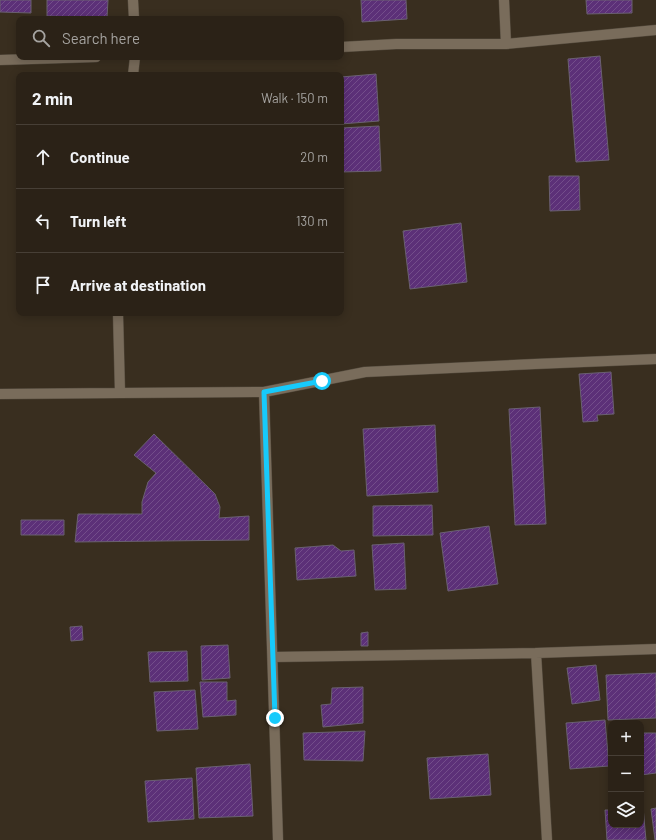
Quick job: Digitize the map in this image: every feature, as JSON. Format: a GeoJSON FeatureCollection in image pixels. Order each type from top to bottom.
{"type":"FeatureCollection","features":[{"type":"Feature","properties":{"kind":"street"},"geometry":{"type":"LineString","coordinates":[[133,0],[134,16]]}},
{"type":"Feature","properties":{"kind":"street"},"geometry":{"type":"LineString","coordinates":[[504,0],[506,44]]}},
{"type":"Feature","properties":{"kind":"street"},"geometry":{"type":"LineString","coordinates":[[344,47],[396,44],[506,44],[656,30]]}},
{"type":"Feature","properties":{"kind":"street"},"geometry":{"type":"LineString","coordinates":[[0,60],[16,60]]}},
{"type":"Feature","properties":{"kind":"street"},"geometry":{"type":"LineString","coordinates":[[133,72],[135,60]]}},
{"type":"Feature","properties":{"kind":"street"},"geometry":{"type":"LineString","coordinates":[[118,316],[120,393]]}},
{"type":"Feature","properties":{"kind":"street"},"geometry":{"type":"LineString","coordinates":[[0,394],[264,392],[365,372],[656,360]]}},
{"type":"Feature","properties":{"kind":"street"},"geometry":{"type":"LineString","coordinates":[[264,392],[278,840]]}},
{"type":"Feature","properties":{"kind":"street"},"geometry":{"type":"LineString","coordinates":[[273,657],[536,653],[656,649]]}},
{"type":"Feature","properties":{"kind":"street"},"geometry":{"type":"LineString","coordinates":[[536,653],[547,840]]}},
{"type":"Feature","properties":{"kind":"building"},"geometry":{"type":"Polygon","coordinates":[[[0,0],[31,0],[31,13],[0,12],[0,0]]]}},
{"type":"Feature","properties":{"kind":"building"},"geometry":{"type":"Polygon","coordinates":[[[47,0],[108,0],[107,16],[47,16],[47,0]]]}},
{"type":"Feature","properties":{"kind":"building"},"geometry":{"type":"Polygon","coordinates":[[[361,0],[406,0],[407,19],[362,22],[361,0]]]}},
{"type":"Feature","properties":{"kind":"building"},"geometry":{"type":"Polygon","coordinates":[[[586,0],[632,0],[632,13],[587,14],[586,0]]]}},
{"type":"Feature","properties":{"kind":"building"},"geometry":{"type":"Polygon","coordinates":[[[600,56],[609,160],[576,162],[568,59],[600,56]]]}},
{"type":"Feature","properties":{"kind":"building"},"geometry":{"type":"Polygon","coordinates":[[[376,74],[379,121],[344,124],[344,77],[376,74]]]}},
{"type":"Feature","properties":{"kind":"building"},"geometry":{"type":"Polygon","coordinates":[[[379,126],[381,171],[344,172],[344,128],[379,126]]]}},
{"type":"Feature","properties":{"kind":"building"},"geometry":{"type":"Polygon","coordinates":[[[549,176],[579,176],[580,210],[550,211],[549,176]]]}},
{"type":"Feature","properties":{"kind":"building"},"geometry":{"type":"Polygon","coordinates":[[[461,223],[467,282],[410,289],[403,231],[461,223]]]}},
{"type":"Feature","properties":{"kind":"building"},"geometry":{"type":"Polygon","coordinates":[[[611,372],[614,414],[597,415],[598,421],[583,422],[579,374],[611,372]]]}},
{"type":"Feature","properties":{"kind":"building"},"geometry":{"type":"Polygon","coordinates":[[[540,407],[546,524],[515,525],[509,409],[540,407]]]}},
{"type":"Feature","properties":{"kind":"building"},"geometry":{"type":"Polygon","coordinates":[[[435,425],[438,492],[367,496],[363,429],[435,425]]]}},
{"type":"Feature","properties":{"kind":"building"},"geometry":{"type":"Polygon","coordinates":[[[154,434],[215,494],[220,507],[219,518],[249,516],[249,540],[75,542],[78,514],[142,514],[142,502],[148,482],[156,473],[134,455],[154,434]]]}},
{"type":"Feature","properties":{"kind":"building"},"geometry":{"type":"Polygon","coordinates":[[[432,505],[433,535],[373,536],[373,506],[432,505]]]}},
{"type":"Feature","properties":{"kind":"building"},"geometry":{"type":"Polygon","coordinates":[[[21,520],[64,520],[64,535],[21,535],[21,520]]]}},
{"type":"Feature","properties":{"kind":"building"},"geometry":{"type":"Polygon","coordinates":[[[489,526],[498,584],[448,591],[440,533],[489,526]]]}},
{"type":"Feature","properties":{"kind":"building"},"geometry":{"type":"Polygon","coordinates":[[[404,543],[406,589],[375,590],[372,545],[404,543]]]}},
{"type":"Feature","properties":{"kind":"building"},"geometry":{"type":"Polygon","coordinates":[[[333,545],[341,551],[354,550],[356,576],[297,580],[295,548],[333,545]]]}},
{"type":"Feature","properties":{"kind":"building"},"geometry":{"type":"Polygon","coordinates":[[[82,626],[83,640],[71,641],[70,627],[82,626]]]}},
{"type":"Feature","properties":{"kind":"building"},"geometry":{"type":"Polygon","coordinates":[[[368,632],[368,646],[361,646],[361,633],[368,632]]]}},
{"type":"Feature","properties":{"kind":"building"},"geometry":{"type":"Polygon","coordinates":[[[228,645],[230,678],[202,680],[201,646],[228,645]]]}},
{"type":"Feature","properties":{"kind":"building"},"geometry":{"type":"Polygon","coordinates":[[[187,651],[188,681],[150,682],[148,652],[187,651]]]}},
{"type":"Feature","properties":{"kind":"building"},"geometry":{"type":"Polygon","coordinates":[[[596,665],[600,700],[572,704],[567,668],[596,665]]]}},
{"type":"Feature","properties":{"kind":"building"},"geometry":{"type":"Polygon","coordinates":[[[656,673],[656,718],[608,720],[606,675],[656,673]]]}},
{"type":"Feature","properties":{"kind":"building"},"geometry":{"type":"Polygon","coordinates":[[[200,682],[227,682],[227,701],[236,700],[236,715],[203,717],[200,682]]]}},
{"type":"Feature","properties":{"kind":"building"},"geometry":{"type":"Polygon","coordinates":[[[363,687],[363,723],[323,727],[321,705],[331,704],[332,688],[363,687]]]}},
{"type":"Feature","properties":{"kind":"building"},"geometry":{"type":"Polygon","coordinates":[[[195,690],[198,729],[157,731],[154,692],[195,690]]]}},
{"type":"Feature","properties":{"kind":"building"},"geometry":{"type":"Polygon","coordinates":[[[605,720],[608,766],[570,769],[566,723],[605,720]]]}},
{"type":"Feature","properties":{"kind":"building"},"geometry":{"type":"Polygon","coordinates":[[[365,731],[363,761],[304,760],[303,733],[365,731]]]}},
{"type":"Feature","properties":{"kind":"building"},"geometry":{"type":"Polygon","coordinates":[[[644,733],[656,733],[656,773],[644,775],[644,733]]]}},
{"type":"Feature","properties":{"kind":"building"},"geometry":{"type":"Polygon","coordinates":[[[488,754],[491,795],[430,799],[427,758],[488,754]]]}},
{"type":"Feature","properties":{"kind":"building"},"geometry":{"type":"Polygon","coordinates":[[[250,764],[253,816],[199,818],[196,768],[250,764]]]}},
{"type":"Feature","properties":{"kind":"building"},"geometry":{"type":"Polygon","coordinates":[[[192,778],[194,819],[148,822],[145,781],[192,778]]]}},
{"type":"Feature","properties":{"kind":"building"},"geometry":{"type":"Polygon","coordinates":[[[656,808],[656,840],[655,840],[651,809],[656,808]]]}},
{"type":"Feature","properties":{"kind":"building"},"geometry":{"type":"Polygon","coordinates":[[[605,810],[608,810],[608,828],[644,828],[644,818],[646,840],[607,840],[605,810]]]}},
{"type":"Feature","properties":{"kind":"route"},"geometry":{"type":"LineString","coordinates":[[275,718],[264,392],[322,381]]}}]}
